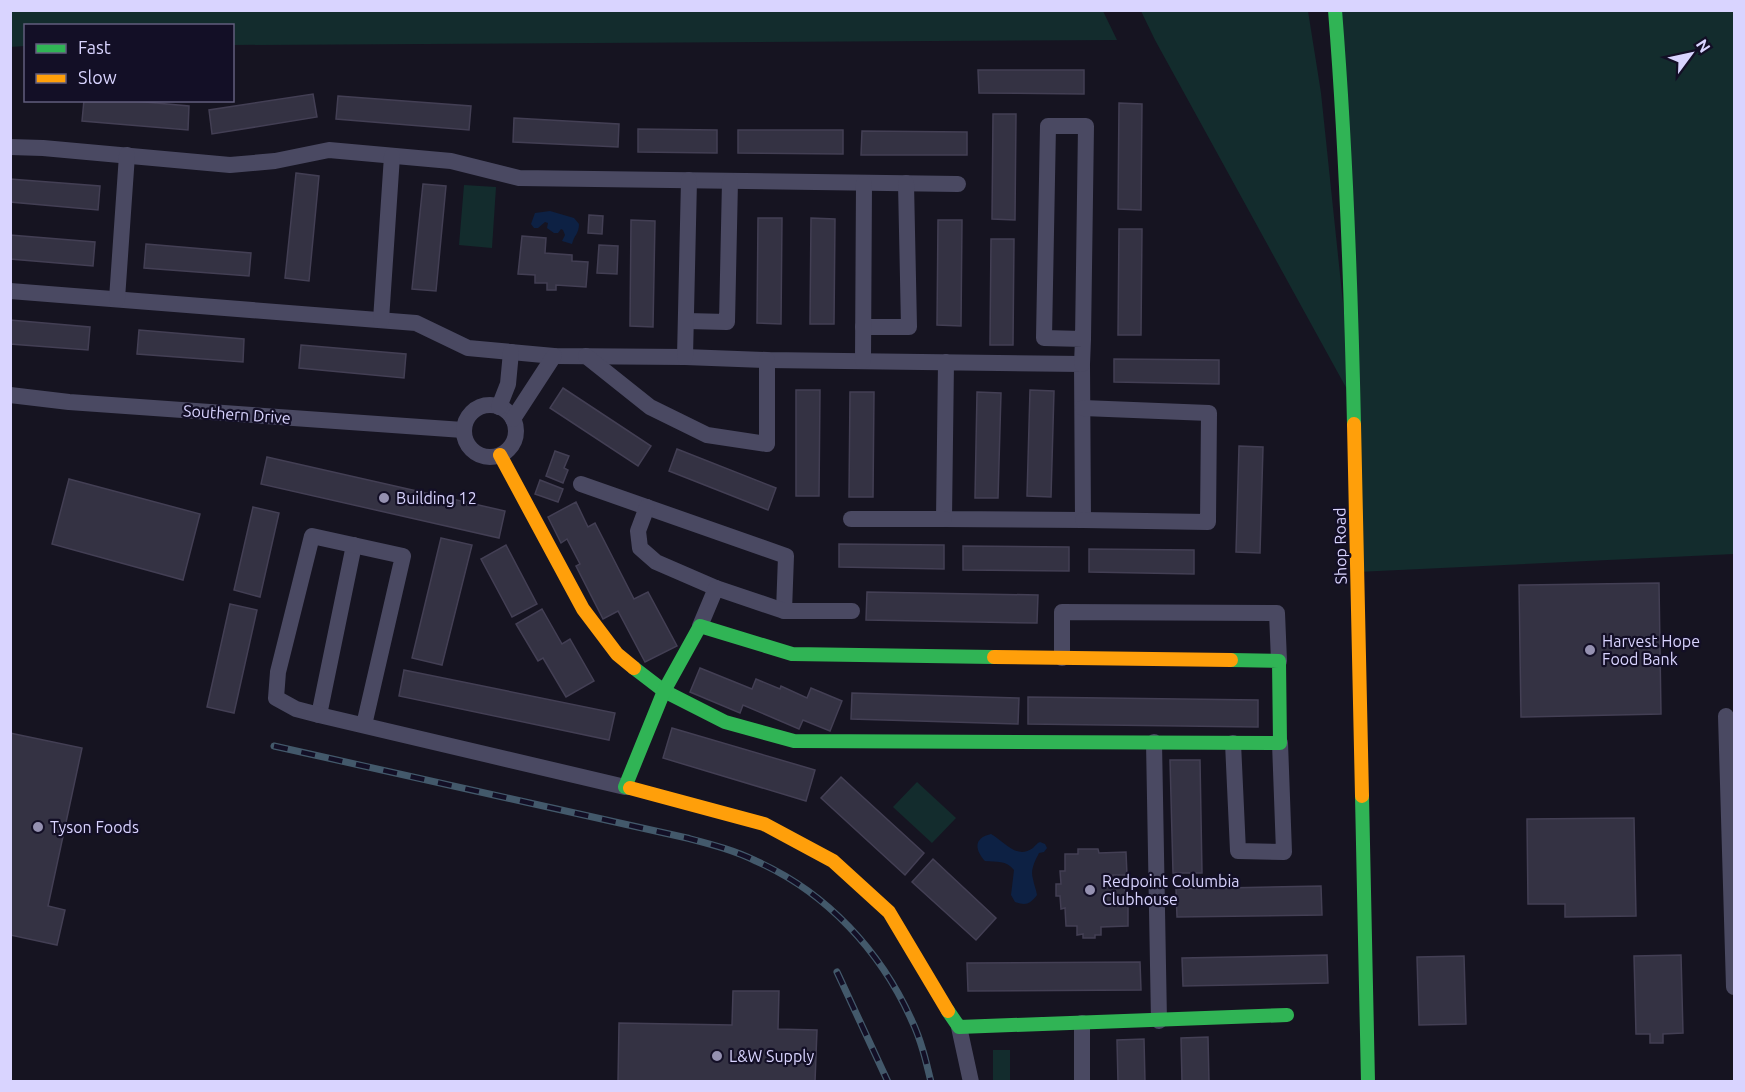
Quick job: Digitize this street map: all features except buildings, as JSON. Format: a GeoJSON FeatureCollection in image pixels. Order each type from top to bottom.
{"type":"FeatureCollection","features":[{"type":"Feature","properties":{"kind":"street","name":"Shop Road"},"geometry":{"type":"LineString","coordinates":[[1335,10],[1343,115],[1352,314],[1368,1082]]}},
{"type":"Feature","properties":{"kind":"street"},"geometry":{"type":"LineString","coordinates":[[1083,339],[1044,338],[1048,126],[1086,126],[1083,339],[1082,364],[1083,520]]}},
{"type":"Feature","properties":{"kind":"street"},"geometry":{"type":"LineString","coordinates":[[10,147],[230,165],[275,161],[329,150],[451,161],[519,178],[958,184]]}},
{"type":"Feature","properties":{"kind":"street"},"geometry":{"type":"LineString","coordinates":[[117,299],[127,155]]}},
{"type":"Feature","properties":{"kind":"street"},"geometry":{"type":"LineString","coordinates":[[381,320],[392,156]]}},
{"type":"Feature","properties":{"kind":"street"},"geometry":{"type":"LineString","coordinates":[[686,357],[689,180]]}},
{"type":"Feature","properties":{"kind":"street"},"geometry":{"type":"LineString","coordinates":[[687,321],[727,322],[730,181]]}},
{"type":"Feature","properties":{"kind":"street"},"geometry":{"type":"LineString","coordinates":[[863,361],[864,183]]}},
{"type":"Feature","properties":{"kind":"street"},"geometry":{"type":"LineString","coordinates":[[863,327],[909,327],[906,183]]}},
{"type":"Feature","properties":{"kind":"street"},"geometry":{"type":"LineString","coordinates":[[10,291],[416,323],[468,348],[554,356],[1082,364]]}},
{"type":"Feature","properties":{"kind":"street"},"geometry":{"type":"LineString","coordinates":[[499,407],[508,384],[511,352]]}},
{"type":"Feature","properties":{"kind":"street"},"geometry":{"type":"LineString","coordinates":[[513,419],[554,356]]}},
{"type":"Feature","properties":{"kind":"street"},"geometry":{"type":"LineString","coordinates":[[586,356],[650,407],[707,435],[767,444],[767,360]]}},
{"type":"Feature","properties":{"kind":"street"},"geometry":{"type":"LineString","coordinates":[[944,519],[946,362]]}},
{"type":"Feature","properties":{"kind":"street","name":"Southern Drive"},"geometry":{"type":"LineString","coordinates":[[10,395],[80,403],[463,430]]}},
{"type":"Feature","properties":{"kind":"street"},"geometry":{"type":"LineString","coordinates":[[493,405],[508,412],[513,419],[516,427],[515,436],[512,444],[500,455],[483,456],[468,446],[463,430],[465,421],[476,408],[493,405]]}},
{"type":"Feature","properties":{"kind":"street"},"geometry":{"type":"LineString","coordinates":[[851,519],[1208,522],[1209,413],[1083,408]]}},
{"type":"Feature","properties":{"kind":"street"},"geometry":{"type":"LineString","coordinates":[[500,455],[583,609],[617,654],[664,691],[725,722],[794,741],[1280,743]]}},
{"type":"Feature","properties":{"kind":"street"},"geometry":{"type":"LineString","coordinates":[[581,484],[786,556],[784,611]]}},
{"type":"Feature","properties":{"kind":"street"},"geometry":{"type":"LineString","coordinates":[[647,507],[638,531],[640,548],[656,562],[717,588],[784,611],[852,611]]}},
{"type":"Feature","properties":{"kind":"street"},"geometry":{"type":"LineString","coordinates":[[364,725],[403,556],[312,536],[278,672],[276,698],[296,709],[319,715],[625,787],[764,824],[833,861],[889,912],[959,1027],[971,1082]]}},
{"type":"Feature","properties":{"kind":"street"},"geometry":{"type":"LineString","coordinates":[[319,715],[354,545]]}},
{"type":"Feature","properties":{"kind":"street"},"geometry":{"type":"LineString","coordinates":[[625,787],[664,691],[700,626],[717,588]]}},
{"type":"Feature","properties":{"kind":"street"},"geometry":{"type":"LineString","coordinates":[[1062,658],[1062,612],[1277,613],[1284,852],[1238,851],[1233,743]]}},
{"type":"Feature","properties":{"kind":"street"},"geometry":{"type":"LineString","coordinates":[[700,626],[792,654],[1280,661]]}},
{"type":"Feature","properties":{"kind":"street"},"geometry":{"type":"LineString","coordinates":[[1726,716],[1734,987]]}},
{"type":"Feature","properties":{"kind":"street"},"geometry":{"type":"LineString","coordinates":[[1154,742],[1159,1021]]}},
{"type":"Feature","properties":{"kind":"street"},"geometry":{"type":"LineString","coordinates":[[959,1027],[1287,1015]]}},
{"type":"Feature","properties":{"kind":"street"},"geometry":{"type":"LineString","coordinates":[[1082,1023],[1082,1082]]}},
{"type":"Feature","properties":{"kind":"green space"},"geometry":{"type":"Polygon","coordinates":[[[11,10],[1103,11],[1117,40],[234,45],[234,24],[24,24],[24,46],[10,47],[11,10]]]}},
{"type":"Feature","properties":{"kind":"green space"},"geometry":{"type":"Polygon","coordinates":[[[1141,11],[1308,11],[1321,93],[1352,389],[1335,11],[1734,11],[1734,554],[1357,572],[1354,402],[1141,11]]]}},
{"type":"Feature","properties":{"kind":"green space"},"geometry":{"type":"Polygon","coordinates":[[[464,185],[496,187],[492,248],[459,245],[464,185]]]}},
{"type":"Feature","properties":{"kind":"green space"},"geometry":{"type":"Polygon","coordinates":[[[917,782],[956,818],[932,843],[893,807],[917,782]]]}},
{"type":"Feature","properties":{"kind":"green space"},"geometry":{"type":"Polygon","coordinates":[[[993,1050],[1010,1050],[1010,1081],[993,1081],[993,1050]]]}},
{"type":"Feature","properties":{"kind":"water"},"geometry":{"type":"Polygon","coordinates":[[[550,211],[574,218],[579,224],[572,244],[562,241],[565,235],[561,229],[558,233],[554,233],[547,228],[548,223],[545,222],[538,228],[534,228],[531,224],[535,213],[550,211]]]}},
{"type":"Feature","properties":{"kind":"water"},"geometry":{"type":"Polygon","coordinates":[[[991,834],[1010,848],[1021,852],[1033,848],[1040,842],[1045,844],[1047,848],[1044,852],[1039,853],[1033,866],[1032,876],[1037,895],[1030,902],[1022,904],[1015,902],[1011,895],[1014,870],[1011,867],[1001,862],[985,861],[979,853],[979,841],[991,834]]]}},
{"type":"Feature","properties":{"kind":"railway"},"geometry":{"type":"LineString","coordinates":[[274,746],[687,838],[739,854],[782,874],[806,889],[849,926],[884,971],[915,1028],[931,1082]]}},
{"type":"Feature","properties":{"kind":"railway"},"geometry":{"type":"LineString","coordinates":[[837,972],[888,1082]]}},
{"type":"Feature","properties":{"kind":"traffic: fast"},"geometry":{"type":"LineString","coordinates":[[1335,10],[1348,217],[1354,424]]}},
{"type":"Feature","properties":{"kind":"traffic: fast"},"geometry":{"type":"LineString","coordinates":[[630,788],[625,787],[664,691],[700,626],[792,654],[994,657]]}},
{"type":"Feature","properties":{"kind":"traffic: fast"},"geometry":{"type":"LineString","coordinates":[[634,668],[664,691],[725,722],[794,741],[1280,743],[1279,661],[1231,660]]}},
{"type":"Feature","properties":{"kind":"traffic: fast"},"geometry":{"type":"LineString","coordinates":[[1362,796],[1368,1082]]}},
{"type":"Feature","properties":{"kind":"traffic: fast"},"geometry":{"type":"LineString","coordinates":[[948,1011],[959,1027],[1287,1015]]}},
{"type":"Feature","properties":{"kind":"traffic: slow"},"geometry":{"type":"LineString","coordinates":[[1354,424],[1362,796]]}},
{"type":"Feature","properties":{"kind":"traffic: slow"},"geometry":{"type":"LineString","coordinates":[[500,455],[583,609],[617,654],[634,668]]}},
{"type":"Feature","properties":{"kind":"traffic: slow"},"geometry":{"type":"LineString","coordinates":[[994,657],[1231,660]]}},
{"type":"Feature","properties":{"kind":"traffic: slow"},"geometry":{"type":"LineString","coordinates":[[630,788],[764,824],[833,861],[889,912],[948,1011]]}},
{"type":"Feature","properties":{"kind":"place","name":"Building 12"},"geometry":{"type":"Point","coordinates":[384,498]}},
{"type":"Feature","properties":{"kind":"place","name":"Harvest Hope Food Bank"},"geometry":{"type":"Point","coordinates":[1590,650]}},
{"type":"Feature","properties":{"kind":"place","name":"Tyson Foods"},"geometry":{"type":"Point","coordinates":[38,827]}},
{"type":"Feature","properties":{"kind":"place","name":"Redpoint Columbia Clubhouse"},"geometry":{"type":"Point","coordinates":[1090,890]}},
{"type":"Feature","properties":{"kind":"place","name":"L&W Supply"},"geometry":{"type":"Point","coordinates":[717,1056]}}]}
